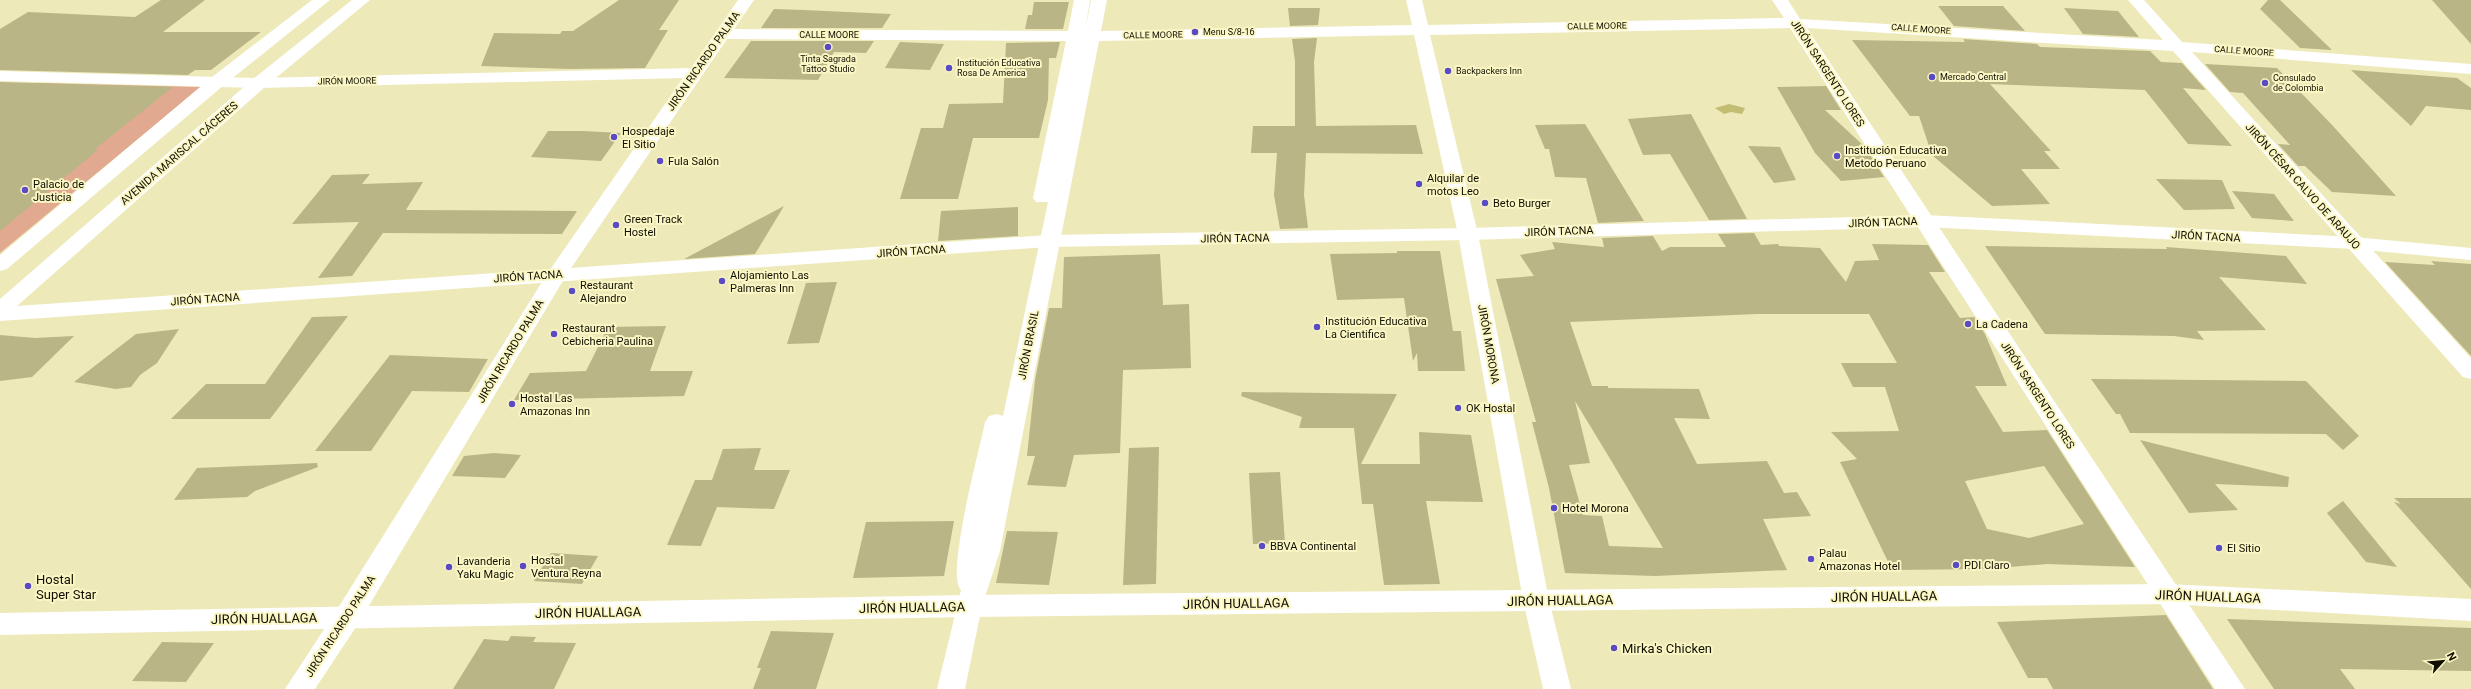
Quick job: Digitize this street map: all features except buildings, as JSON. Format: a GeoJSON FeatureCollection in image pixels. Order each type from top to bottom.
{"type":"FeatureCollection","features":[{"type":"Feature","properties":{"kind":"street"},"geometry":{"type":"LineString","coordinates":[[0,265],[218,81],[322,0]]}},
{"type":"Feature","properties":{"kind":"street","name":"AVENIDA MARISCAL CÁCERES"},"geometry":{"type":"LineString","coordinates":[[0,310],[259,83],[362,0]]}},
{"type":"Feature","properties":{"kind":"street","name":"JIRÓN RICARDO PALMA"},"geometry":{"type":"LineString","coordinates":[[299,689],[348,616],[557,274],[721,34],[746,0]]}},
{"type":"Feature","properties":{"kind":"street"},"geometry":{"type":"LineString","coordinates":[[1082,0],[1084,36]]}},
{"type":"Feature","properties":{"kind":"street","name":"JIRÓN BRASIL"},"geometry":{"type":"LineString","coordinates":[[951,689],[969,606],[987,551],[1042,242],[1084,36],[1099,0]]}},
{"type":"Feature","properties":{"kind":"street","name":"JIRÓN MORONA"},"geometry":{"type":"LineString","coordinates":[[1414,0],[1468,234],[1536,600],[1557,689]]}},
{"type":"Feature","properties":{"kind":"street","name":"JIRÓN SARGENTO LORES"},"geometry":{"type":"LineString","coordinates":[[1780,0],[2231,689]]}},
{"type":"Feature","properties":{"kind":"street","name":"JIRÓN CÉSAR CALVO DE ARAUJO"},"geometry":{"type":"LineString","coordinates":[[2136,0],[2471,372]]}},
{"type":"Feature","properties":{"kind":"street","name":"CALLE MOORE"},"geometry":{"type":"LineString","coordinates":[[721,34],[1084,36],[1794,22],[2177,46],[2471,69]]}},
{"type":"Feature","properties":{"kind":"street","name":"JIRÓN MOORE"},"geometry":{"type":"LineString","coordinates":[[0,76],[259,83],[695,72]]}},
{"type":"Feature","properties":{"kind":"street","name":"JIRÓN TACNA"},"geometry":{"type":"LineString","coordinates":[[0,314],[557,274],[1042,242],[1468,234],[1925,221],[2354,243],[2471,254]]}},
{"type":"Feature","properties":{"kind":"street","name":"JIRÓN HUALLAGA"},"geometry":{"type":"LineString","coordinates":[[0,624],[348,616],[969,606],[2168,594],[2471,610]]}},
{"type":"Feature","properties":{"kind":"shaded area"},"geometry":{"type":"Polygon","coordinates":[[[37,83],[201,87],[0,253],[0,110],[37,83]]]}},
{"type":"Feature","properties":{"kind":"shaded area"},"geometry":{"type":"Polygon","coordinates":[[[1729,104],[1745,108],[1742,114],[1731,112],[1724,114],[1715,108],[1729,104]]]}},
{"type":"Feature","properties":{"kind":"place","name":"Menu S/8-16"},"geometry":{"type":"Point","coordinates":[1195,32]}},
{"type":"Feature","properties":{"kind":"place","name":"Tinta Sagrada Tattoo Studio"},"geometry":{"type":"Point","coordinates":[828,47]}},
{"type":"Feature","properties":{"kind":"place","name":"Institución Educativa Rosa De America"},"geometry":{"type":"Point","coordinates":[949,68]}},
{"type":"Feature","properties":{"kind":"place","name":"Backpackers Inn"},"geometry":{"type":"Point","coordinates":[1448,71]}},
{"type":"Feature","properties":{"kind":"place","name":"Mercado Central"},"geometry":{"type":"Point","coordinates":[1932,77]}},
{"type":"Feature","properties":{"kind":"place","name":"Consulado de Colombia"},"geometry":{"type":"Point","coordinates":[2265,83]}},
{"type":"Feature","properties":{"kind":"place","name":"Hospedaje El Sitio"},"geometry":{"type":"Point","coordinates":[614,137]}},
{"type":"Feature","properties":{"kind":"place","name":"Institución Educativa Metodo Peruano"},"geometry":{"type":"Point","coordinates":[1837,156]}},
{"type":"Feature","properties":{"kind":"place","name":"Fula Salón"},"geometry":{"type":"Point","coordinates":[660,161]}},
{"type":"Feature","properties":{"kind":"place","name":"Alquilar de motos Leo"},"geometry":{"type":"Point","coordinates":[1419,184]}},
{"type":"Feature","properties":{"kind":"place","name":"Palacio de Justicia"},"geometry":{"type":"Point","coordinates":[25,190]}},
{"type":"Feature","properties":{"kind":"place","name":"Beto Burger"},"geometry":{"type":"Point","coordinates":[1485,203]}},
{"type":"Feature","properties":{"kind":"place","name":"Green Track Hostel"},"geometry":{"type":"Point","coordinates":[616,225]}},
{"type":"Feature","properties":{"kind":"place","name":"Alojamiento Las Palmeras Inn"},"geometry":{"type":"Point","coordinates":[722,281]}},
{"type":"Feature","properties":{"kind":"place","name":"Restaurant Alejandro"},"geometry":{"type":"Point","coordinates":[572,291]}},
{"type":"Feature","properties":{"kind":"place","name":"La Cadena"},"geometry":{"type":"Point","coordinates":[1968,324]}},
{"type":"Feature","properties":{"kind":"place","name":"Institución Educativa La Cientifica"},"geometry":{"type":"Point","coordinates":[1317,327]}},
{"type":"Feature","properties":{"kind":"place","name":"Restaurant Cebicheria Paulina"},"geometry":{"type":"Point","coordinates":[554,334]}},
{"type":"Feature","properties":{"kind":"place","name":"Hostal Las Amazonas Inn"},"geometry":{"type":"Point","coordinates":[512,404]}},
{"type":"Feature","properties":{"kind":"place","name":"OK Hostal"},"geometry":{"type":"Point","coordinates":[1458,408]}},
{"type":"Feature","properties":{"kind":"place","name":"Hotel Morona"},"geometry":{"type":"Point","coordinates":[1554,508]}},
{"type":"Feature","properties":{"kind":"place","name":"BBVA Continental"},"geometry":{"type":"Point","coordinates":[1262,546]}},
{"type":"Feature","properties":{"kind":"place","name":"El Sitio"},"geometry":{"type":"Point","coordinates":[2219,548]}},
{"type":"Feature","properties":{"kind":"place","name":"Palau Amazonas Hotel"},"geometry":{"type":"Point","coordinates":[1811,559]}},
{"type":"Feature","properties":{"kind":"place","name":"PDI Claro"},"geometry":{"type":"Point","coordinates":[1956,565]}},
{"type":"Feature","properties":{"kind":"place","name":"Hostal Ventura Reyna"},"geometry":{"type":"Point","coordinates":[523,566]}},
{"type":"Feature","properties":{"kind":"place","name":"Lavanderia Yaku Magic"},"geometry":{"type":"Point","coordinates":[449,567]}},
{"type":"Feature","properties":{"kind":"place","name":"Hostal Super Star"},"geometry":{"type":"Point","coordinates":[28,586]}},
{"type":"Feature","properties":{"kind":"place","name":"Mirka's Chicken"},"geometry":{"type":"Point","coordinates":[1614,648]}}]}
